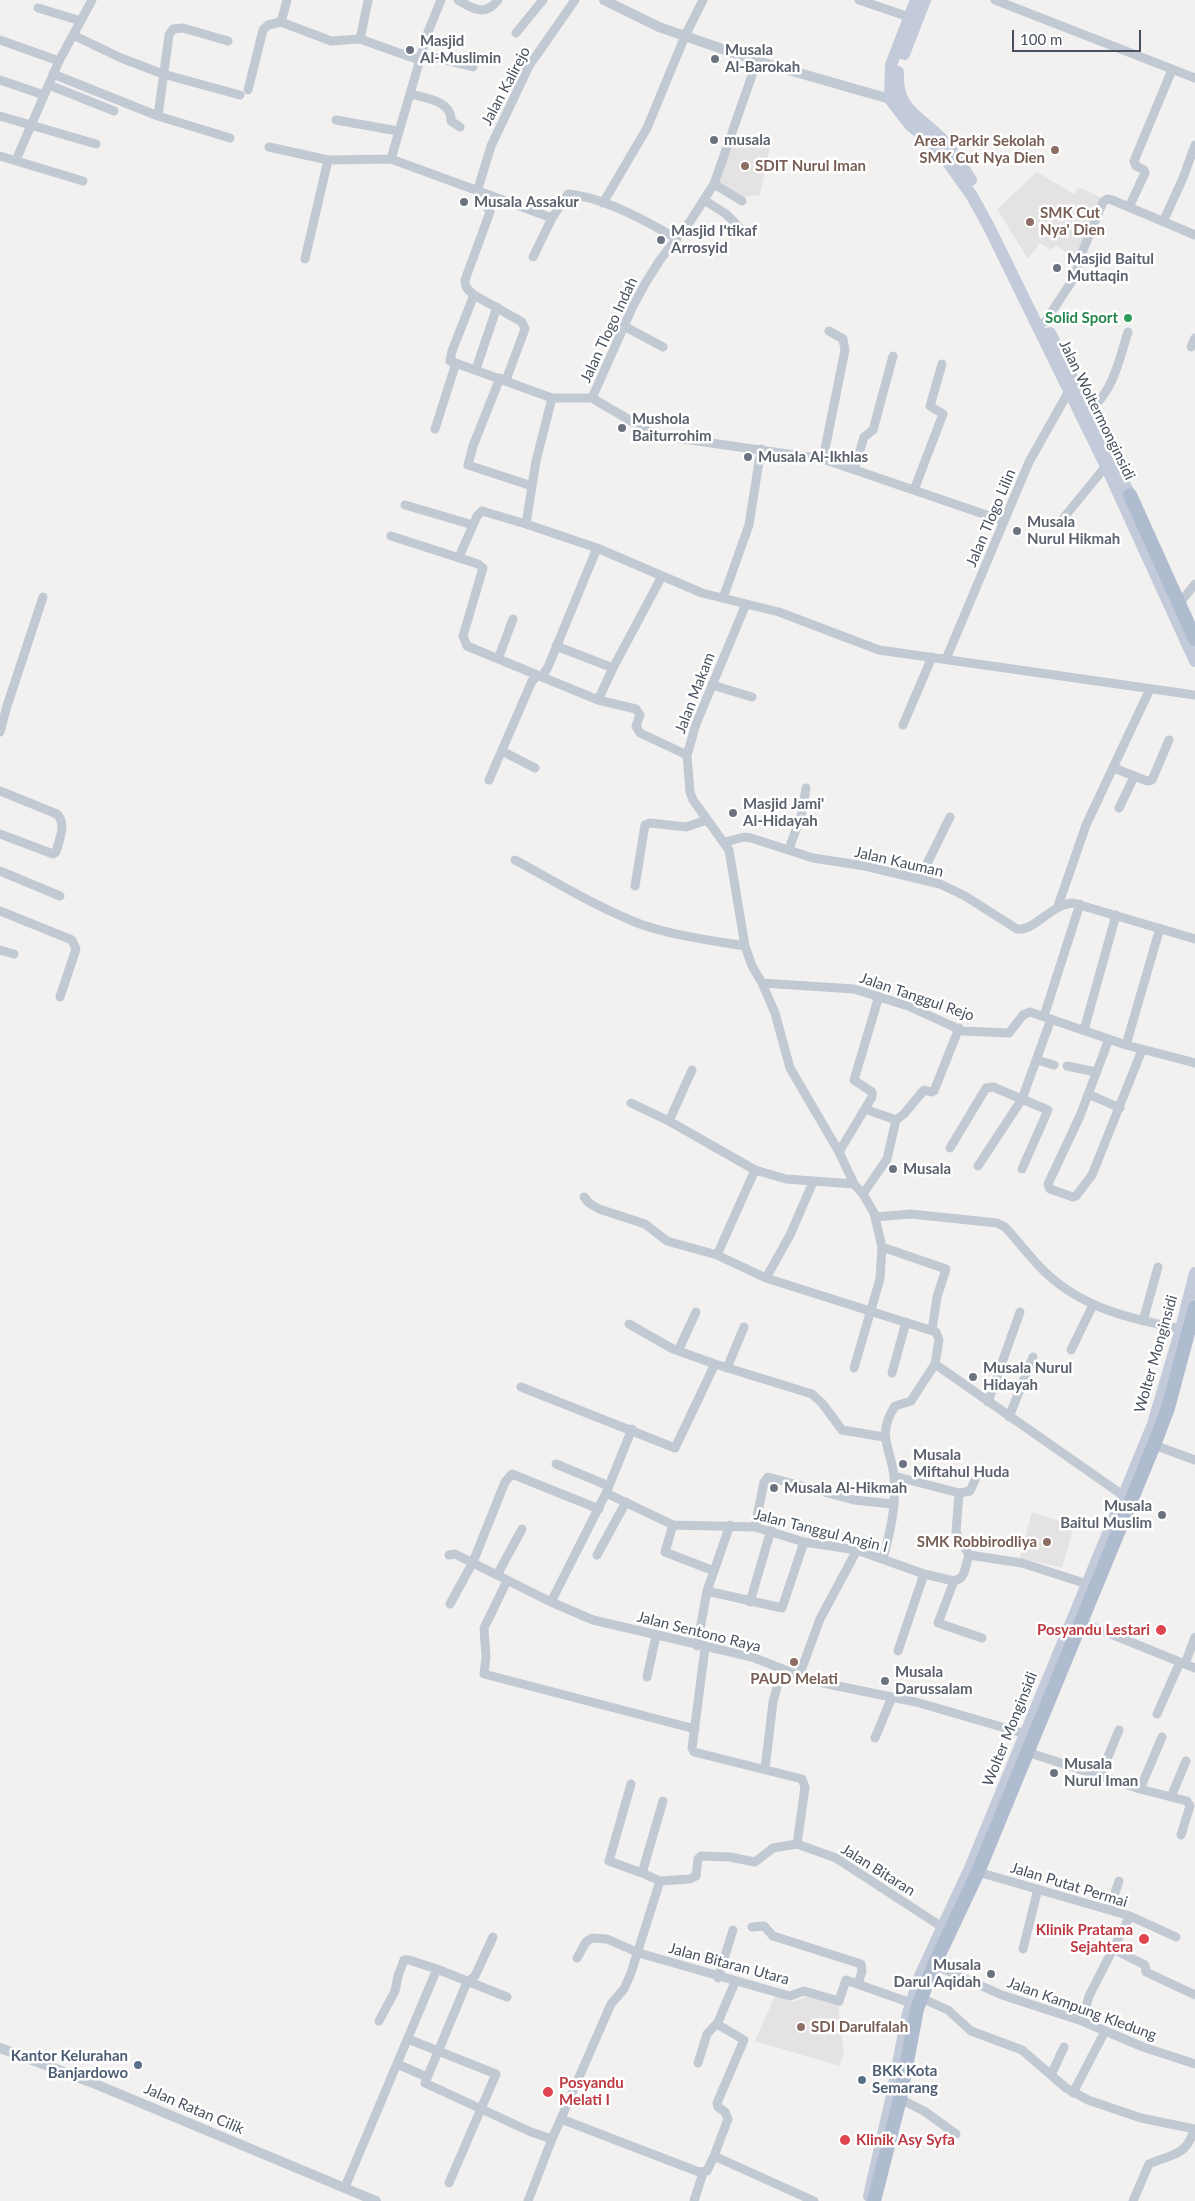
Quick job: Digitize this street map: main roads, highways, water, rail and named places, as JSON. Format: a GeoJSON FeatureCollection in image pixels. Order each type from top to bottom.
{"type":"FeatureCollection","features":[{"type":"Feature","properties":{"kind":"main road","name":"Jalan Woltermonginsidi"},"geometry":{"type":"LineString","coordinates":[[916,0],[891,65],[890,99],[910,125],[937,147],[972,196],[1106,466],[1125,496]]}},
{"type":"Feature","properties":{"kind":"main road","name":"Jalan Woltermonginsidi"},"geometry":{"type":"LineString","coordinates":[[925,0],[898,69],[897,86],[903,103],[913,115],[942,139],[960,161],[997,225],[1089,410],[1125,496]]}},
{"type":"Feature","properties":{"kind":"main road"},"geometry":{"type":"LineString","coordinates":[[1125,496],[1195,639]]}},
{"type":"Feature","properties":{"kind":"main road"},"geometry":{"type":"LineString","coordinates":[[1125,496],[1195,661]]}},
{"type":"Feature","properties":{"kind":"main road","name":"Wolter Monginsidi"},"geometry":{"type":"LineString","coordinates":[[874,2201],[900,2098],[909,2000],[934,1964],[978,1872],[1022,1757],[1026,1734],[1188,1336],[1195,1273]]}},
{"type":"Feature","properties":{"kind":"main road","name":"Wolter Monginsidi"},"geometry":{"type":"LineString","coordinates":[[867,2201],[909,2000],[1022,1757],[1082,1622],[1168,1408],[1195,1307]]}},
{"type":"Feature","properties":{"kind":"place","name":"Masjid Al-Muslimin"},"geometry":{"type":"Point","coordinates":[410,50]}},
{"type":"Feature","properties":{"kind":"place","name":"Musala Al-Barokah"},"geometry":{"type":"Point","coordinates":[715,59]}},
{"type":"Feature","properties":{"kind":"place","name":"musala"},"geometry":{"type":"Point","coordinates":[714,140]}},
{"type":"Feature","properties":{"kind":"place","name":"Area Parkir Sekolah SMK Cut Nya Dien"},"geometry":{"type":"Point","coordinates":[1055,150]}},
{"type":"Feature","properties":{"kind":"place","name":"SDIT Nurul Iman"},"geometry":{"type":"Point","coordinates":[745,166]}},
{"type":"Feature","properties":{"kind":"place","name":"Musala Assakur"},"geometry":{"type":"Point","coordinates":[464,202]}},
{"type":"Feature","properties":{"kind":"place","name":"SMK Cut Nya' Dien"},"geometry":{"type":"Point","coordinates":[1030,222]}},
{"type":"Feature","properties":{"kind":"place","name":"Masjid I'tikaf Arrosyid"},"geometry":{"type":"Point","coordinates":[661,240]}},
{"type":"Feature","properties":{"kind":"place","name":"Masjid Baitul Muttaqin"},"geometry":{"type":"Point","coordinates":[1057,268]}},
{"type":"Feature","properties":{"kind":"place","name":"Solid Sport"},"geometry":{"type":"Point","coordinates":[1128,318]}},
{"type":"Feature","properties":{"kind":"place","name":"Mushola Baiturrohim"},"geometry":{"type":"Point","coordinates":[622,428]}},
{"type":"Feature","properties":{"kind":"place","name":"Musala Al-Ikhlas"},"geometry":{"type":"Point","coordinates":[748,457]}},
{"type":"Feature","properties":{"kind":"place","name":"Musala Nurul Hikmah"},"geometry":{"type":"Point","coordinates":[1017,531]}},
{"type":"Feature","properties":{"kind":"place","name":"Masjid Jami' Al-Hidayah"},"geometry":{"type":"Point","coordinates":[733,813]}},
{"type":"Feature","properties":{"kind":"place","name":"Musala"},"geometry":{"type":"Point","coordinates":[893,1169]}},
{"type":"Feature","properties":{"kind":"place","name":"Musala Nurul Hidayah"},"geometry":{"type":"Point","coordinates":[973,1377]}},
{"type":"Feature","properties":{"kind":"place","name":"Musala Miftahul Huda"},"geometry":{"type":"Point","coordinates":[903,1464]}},
{"type":"Feature","properties":{"kind":"place","name":"Musala Al-Hikmah"},"geometry":{"type":"Point","coordinates":[774,1488]}},
{"type":"Feature","properties":{"kind":"place","name":"Musala Baitul Muslim"},"geometry":{"type":"Point","coordinates":[1162,1515]}},
{"type":"Feature","properties":{"kind":"place","name":"SMK Robbirodliya"},"geometry":{"type":"Point","coordinates":[1047,1542]}},
{"type":"Feature","properties":{"kind":"place","name":"Posyandu Lestari"},"geometry":{"type":"Point","coordinates":[1161,1630]}},
{"type":"Feature","properties":{"kind":"place","name":"PAUD Melati"},"geometry":{"type":"Point","coordinates":[794,1662]}},
{"type":"Feature","properties":{"kind":"place","name":"Musala Darussalam"},"geometry":{"type":"Point","coordinates":[885,1681]}},
{"type":"Feature","properties":{"kind":"place","name":"Musala Nurul Iman"},"geometry":{"type":"Point","coordinates":[1054,1773]}},
{"type":"Feature","properties":{"kind":"place","name":"Klinik Pratama Sejahtera"},"geometry":{"type":"Point","coordinates":[1144,1939]}},
{"type":"Feature","properties":{"kind":"place","name":"Musala Darul Aqidah"},"geometry":{"type":"Point","coordinates":[991,1974]}},
{"type":"Feature","properties":{"kind":"place","name":"SDI Darulfalah"},"geometry":{"type":"Point","coordinates":[801,2027]}},
{"type":"Feature","properties":{"kind":"place","name":"Kantor Kelurahan Banjardowo"},"geometry":{"type":"Point","coordinates":[138,2065]}},
{"type":"Feature","properties":{"kind":"place","name":"BKK Kota Semarang"},"geometry":{"type":"Point","coordinates":[862,2080]}},
{"type":"Feature","properties":{"kind":"place","name":"Posyandu Melati I"},"geometry":{"type":"Point","coordinates":[548,2092]}},
{"type":"Feature","properties":{"kind":"place","name":"Klinik Asy Syfa"},"geometry":{"type":"Point","coordinates":[845,2140]}}]}
